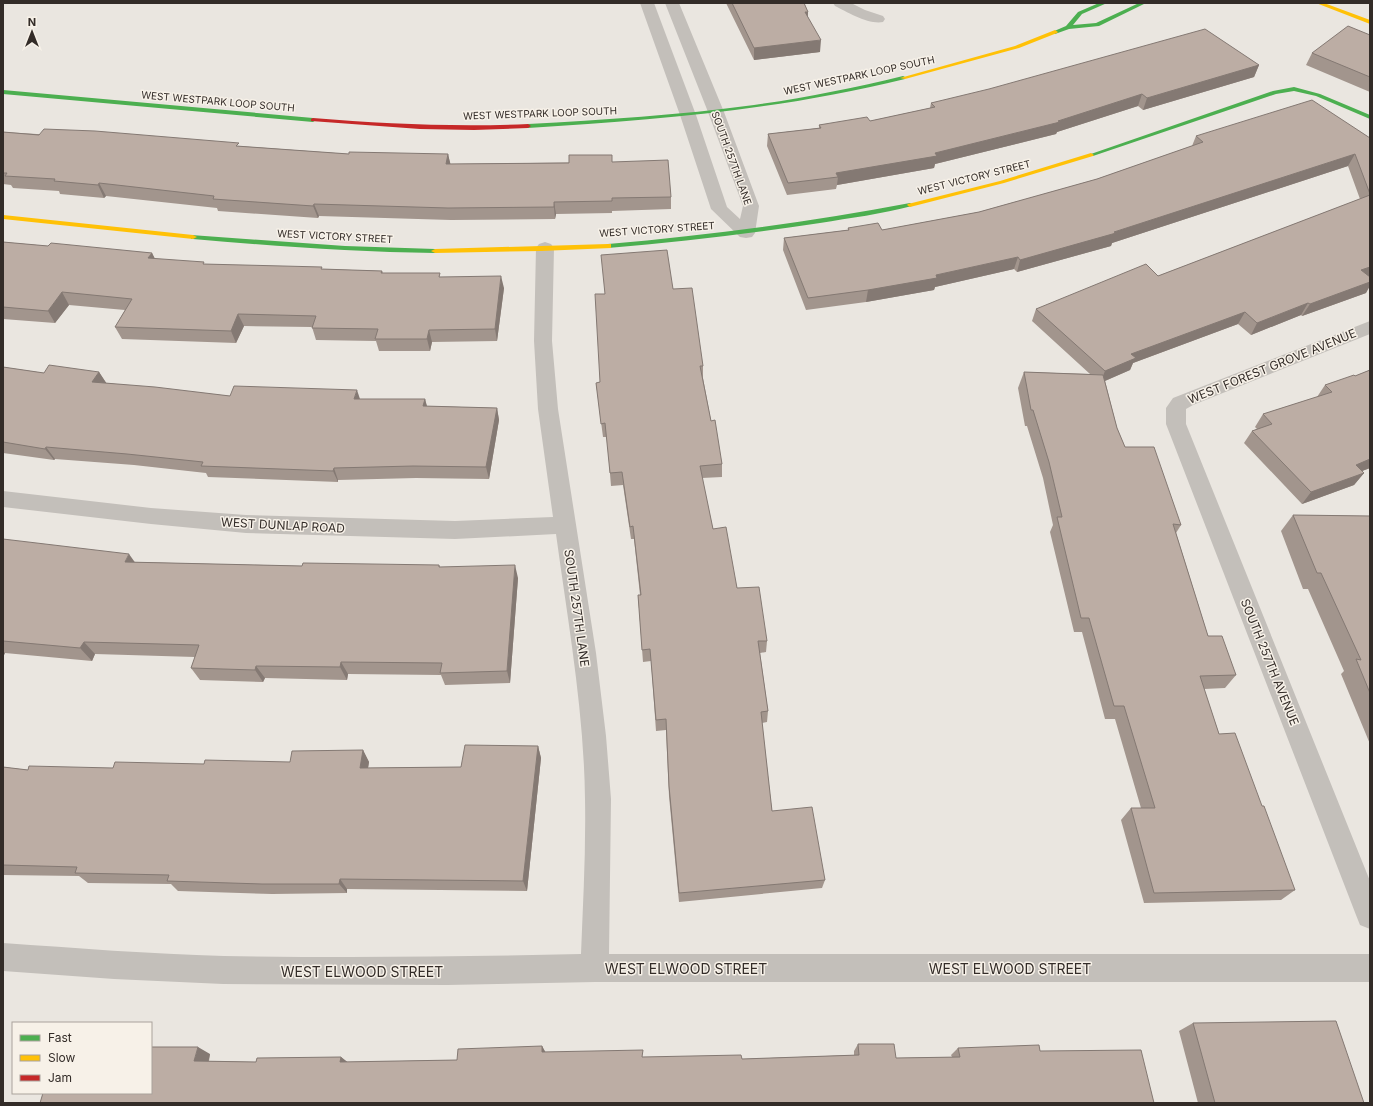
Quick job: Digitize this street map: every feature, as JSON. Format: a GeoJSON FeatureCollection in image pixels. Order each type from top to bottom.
{"type":"FeatureCollection","features":[{"type":"Feature","properties":{"kind":"street"},"geometry":{"type":"LineString","coordinates":[[647,3],[688,115],[719,209],[746,233]]}},
{"type":"Feature","properties":{"kind":"street","name":"SOUTH 257TH LANE"},"geometry":{"type":"LineString","coordinates":[[672,3],[716,112],[751,206],[746,233]]}},
{"type":"Feature","properties":{"kind":"street"},"geometry":{"type":"LineString","coordinates":[[840,3],[860,14],[878,19]]}},
{"type":"Feature","properties":{"kind":"street"},"geometry":{"type":"LineString","coordinates":[[1068,27],[1080,13],[1104,3]]}},
{"type":"Feature","properties":{"kind":"street"},"geometry":{"type":"LineString","coordinates":[[1068,27],[1097,25],[1143,3]]}},
{"type":"Feature","properties":{"kind":"street"},"geometry":{"type":"LineString","coordinates":[[1320,3],[1370,22]]}},
{"type":"Feature","properties":{"kind":"street","name":"WEST WESTPARK LOOP SOUTH"},"geometry":{"type":"LineString","coordinates":[[3,92],[284,118],[405,126],[542,126],[716,112],[787,102],[851,90],[929,72],[1017,47],[1068,27]]}},
{"type":"Feature","properties":{"kind":"street","name":"WEST VICTORY STREET"},"geometry":{"type":"LineString","coordinates":[[3,217],[290,245],[416,251],[545,248],[646,242],[746,233],[831,220],[910,205],[1042,171],[1275,92],[1294,89],[1318,95],[1370,117]]}},
{"type":"Feature","properties":{"kind":"street","name":"SOUTH 257TH LANE"},"geometry":{"type":"LineString","coordinates":[[545,248],[543,341],[548,409],[594,736],[598,799],[595,968]]}},
{"type":"Feature","properties":{"kind":"street","name":"WEST FOREST GROVE AVENUE"},"geometry":{"type":"LineString","coordinates":[[1176,408],[1186,400],[1370,327]]}},
{"type":"Feature","properties":{"kind":"street","name":"SOUTH 257TH AVENUE"},"geometry":{"type":"LineString","coordinates":[[1176,408],[1176,424],[1370,915]]}},
{"type":"Feature","properties":{"kind":"street","name":"WEST DUNLAP ROAD"},"geometry":{"type":"LineString","coordinates":[[3,499],[151,516],[253,524],[455,530],[565,524]]}},
{"type":"Feature","properties":{"kind":"street","name":"WEST ELWOOD STREET"},"geometry":{"type":"LineString","coordinates":[[3,957],[114,965],[223,970],[447,971],[595,968],[1370,968]]}},
{"type":"Feature","properties":{"kind":"building"},"geometry":{"type":"Polygon","coordinates":[[[732,3],[804,3],[808,12],[805,12],[821,40],[754,48],[732,3]]]}},
{"type":"Feature","properties":{"kind":"building"},"geometry":{"type":"Polygon","coordinates":[[[1348,26],[1370,35],[1370,77],[1312,53],[1348,26]]]}},
{"type":"Feature","properties":{"kind":"building"},"geometry":{"type":"Polygon","coordinates":[[[1205,29],[1259,65],[1147,98],[1142,94],[1058,121],[1060,122],[935,153],[937,156],[836,173],[838,177],[788,183],[768,134],[821,128],[819,125],[867,117],[870,121],[935,107],[931,103],[989,89],[1205,29]]]}},
{"type":"Feature","properties":{"kind":"building"},"geometry":{"type":"Polygon","coordinates":[[[1312,100],[1370,138],[1370,194],[1355,154],[1114,232],[1116,233],[1020,260],[1018,257],[936,275],[937,278],[868,290],[808,298],[784,238],[849,230],[848,228],[878,223],[882,230],[979,212],[1097,179],[1203,142],[1196,136],[1312,100]]]}},
{"type":"Feature","properties":{"kind":"building"},"geometry":{"type":"Polygon","coordinates":[[[44,129],[95,131],[239,143],[236,146],[349,154],[349,152],[448,154],[446,164],[569,163],[569,155],[612,155],[612,162],[668,160],[671,197],[612,198],[612,201],[554,202],[554,207],[448,208],[314,204],[313,206],[213,199],[214,196],[99,183],[98,185],[54,181],[55,179],[5,176],[7,173],[3,173],[3,132],[39,135],[44,129]]]}},
{"type":"Feature","properties":{"kind":"building"},"geometry":{"type":"Polygon","coordinates":[[[1370,195],[1370,267],[1361,270],[1370,277],[1370,282],[1310,304],[1308,303],[1257,323],[1245,312],[1131,354],[1136,358],[1105,371],[1036,309],[1146,264],[1158,276],[1370,195]]]}},
{"type":"Feature","properties":{"kind":"building"},"geometry":{"type":"Polygon","coordinates":[[[3,242],[48,246],[51,243],[152,253],[148,258],[204,262],[203,264],[322,267],[321,269],[382,271],[381,273],[440,273],[439,277],[501,276],[495,329],[429,330],[427,339],[375,339],[378,329],[312,328],[316,316],[238,314],[231,331],[115,327],[132,299],[62,292],[48,311],[3,307],[3,242]]]}},
{"type":"Feature","properties":{"kind":"building"},"geometry":{"type":"Polygon","coordinates":[[[667,250],[673,289],[692,288],[703,366],[700,366],[711,421],[715,420],[722,464],[700,466],[713,529],[726,527],[737,588],[759,587],[767,641],[758,641],[768,711],[761,712],[772,811],[812,807],[825,880],[679,893],[669,786],[666,719],[656,720],[650,649],[642,650],[638,595],[641,595],[633,526],[630,527],[622,472],[610,473],[605,423],[601,424],[596,383],[600,382],[595,294],[605,294],[601,255],[667,250]]]}},
{"type":"Feature","properties":{"kind":"building"},"geometry":{"type":"Polygon","coordinates":[[[49,365],[99,372],[92,382],[155,387],[230,396],[234,386],[357,390],[354,399],[425,399],[423,406],[497,408],[486,467],[413,466],[334,468],[333,471],[201,466],[203,462],[46,447],[45,449],[3,442],[3,367],[44,373],[49,365]]]}},
{"type":"Feature","properties":{"kind":"building"},"geometry":{"type":"Polygon","coordinates":[[[1370,370],[1370,459],[1356,465],[1364,473],[1311,492],[1252,431],[1272,424],[1263,414],[1332,392],[1325,385],[1370,370]]]}},
{"type":"Feature","properties":{"kind":"building"},"geometry":{"type":"Polygon","coordinates":[[[1024,372],[1103,375],[1117,428],[1125,447],[1154,447],[1181,525],[1173,524],[1208,636],[1222,636],[1236,675],[1200,676],[1219,734],[1235,733],[1295,890],[1154,893],[1131,808],[1155,808],[1124,706],[1114,706],[1089,618],[1081,618],[1057,517],[1062,517],[1049,462],[1033,410],[1031,410],[1024,372]]]}},
{"type":"Feature","properties":{"kind":"building"},"geometry":{"type":"Polygon","coordinates":[[[1293,515],[1370,516],[1370,693],[1356,659],[1361,660],[1321,573],[1317,573],[1293,515]]]}},
{"type":"Feature","properties":{"kind":"building"},"geometry":{"type":"Polygon","coordinates":[[[3,539],[129,554],[125,562],[302,566],[303,563],[439,565],[439,567],[515,565],[507,671],[440,673],[442,663],[341,662],[340,667],[256,666],[255,670],[191,668],[199,645],[84,642],[80,648],[3,641],[3,539]]]}},
{"type":"Feature","properties":{"kind":"building"},"geometry":{"type":"Polygon","coordinates":[[[465,745],[538,746],[523,881],[340,879],[339,884],[262,884],[167,881],[169,875],[75,873],[77,867],[3,865],[3,767],[28,770],[29,766],[113,768],[115,762],[204,764],[205,760],[290,762],[292,751],[363,750],[360,768],[461,767],[465,745]]]}},
{"type":"Feature","properties":{"kind":"building"},"geometry":{"type":"Polygon","coordinates":[[[1336,1021],[1364,1103],[1215,1103],[1193,1023],[1336,1021]]]}},
{"type":"Feature","properties":{"kind":"building"},"geometry":{"type":"Polygon","coordinates":[[[858,1044],[894,1044],[896,1058],[960,1057],[958,1048],[1039,1045],[1040,1051],[1141,1050],[1154,1103],[40,1103],[43,1094],[152,1094],[152,1047],[198,1047],[194,1061],[256,1062],[257,1058],[341,1057],[340,1062],[457,1060],[458,1049],[542,1046],[542,1052],[643,1050],[642,1057],[741,1055],[742,1059],[859,1055],[858,1044]]]}},
{"type":"Feature","properties":{"kind":"traffic: fast"},"geometry":{"type":"LineString","coordinates":[[1068,27],[1080,13],[1104,3]]}},
{"type":"Feature","properties":{"kind":"traffic: fast"},"geometry":{"type":"LineString","coordinates":[[1055,32],[1068,27],[1097,25],[1143,3]]}},
{"type":"Feature","properties":{"kind":"traffic: fast"},"geometry":{"type":"LineString","coordinates":[[528,126],[658,117],[755,107],[802,100],[903,78]]}},
{"type":"Feature","properties":{"kind":"traffic: fast"},"geometry":{"type":"LineString","coordinates":[[1091,155],[1275,92],[1294,89],[1318,95],[1370,117]]}},
{"type":"Feature","properties":{"kind":"traffic: fast"},"geometry":{"type":"LineString","coordinates":[[3,92],[313,120]]}},
{"type":"Feature","properties":{"kind":"traffic: fast"},"geometry":{"type":"LineString","coordinates":[[608,246],[759,230],[835,219],[910,205]]}},
{"type":"Feature","properties":{"kind":"traffic: fast"},"geometry":{"type":"LineString","coordinates":[[193,237],[284,245],[435,251]]}},
{"type":"Feature","properties":{"kind":"traffic: slow"},"geometry":{"type":"LineString","coordinates":[[1319,3],[1370,22]]}},
{"type":"Feature","properties":{"kind":"traffic: slow"},"geometry":{"type":"LineString","coordinates":[[903,78],[1017,47],[1055,32]]}},
{"type":"Feature","properties":{"kind":"traffic: slow"},"geometry":{"type":"LineString","coordinates":[[910,205],[1002,182],[1091,155]]}},
{"type":"Feature","properties":{"kind":"traffic: slow"},"geometry":{"type":"LineString","coordinates":[[3,217],[193,237]]}},
{"type":"Feature","properties":{"kind":"traffic: slow"},"geometry":{"type":"LineString","coordinates":[[435,251],[608,246]]}},
{"type":"Feature","properties":{"kind":"traffic: jam"},"geometry":{"type":"LineString","coordinates":[[313,120],[420,127],[474,128],[528,126]]}}]}
